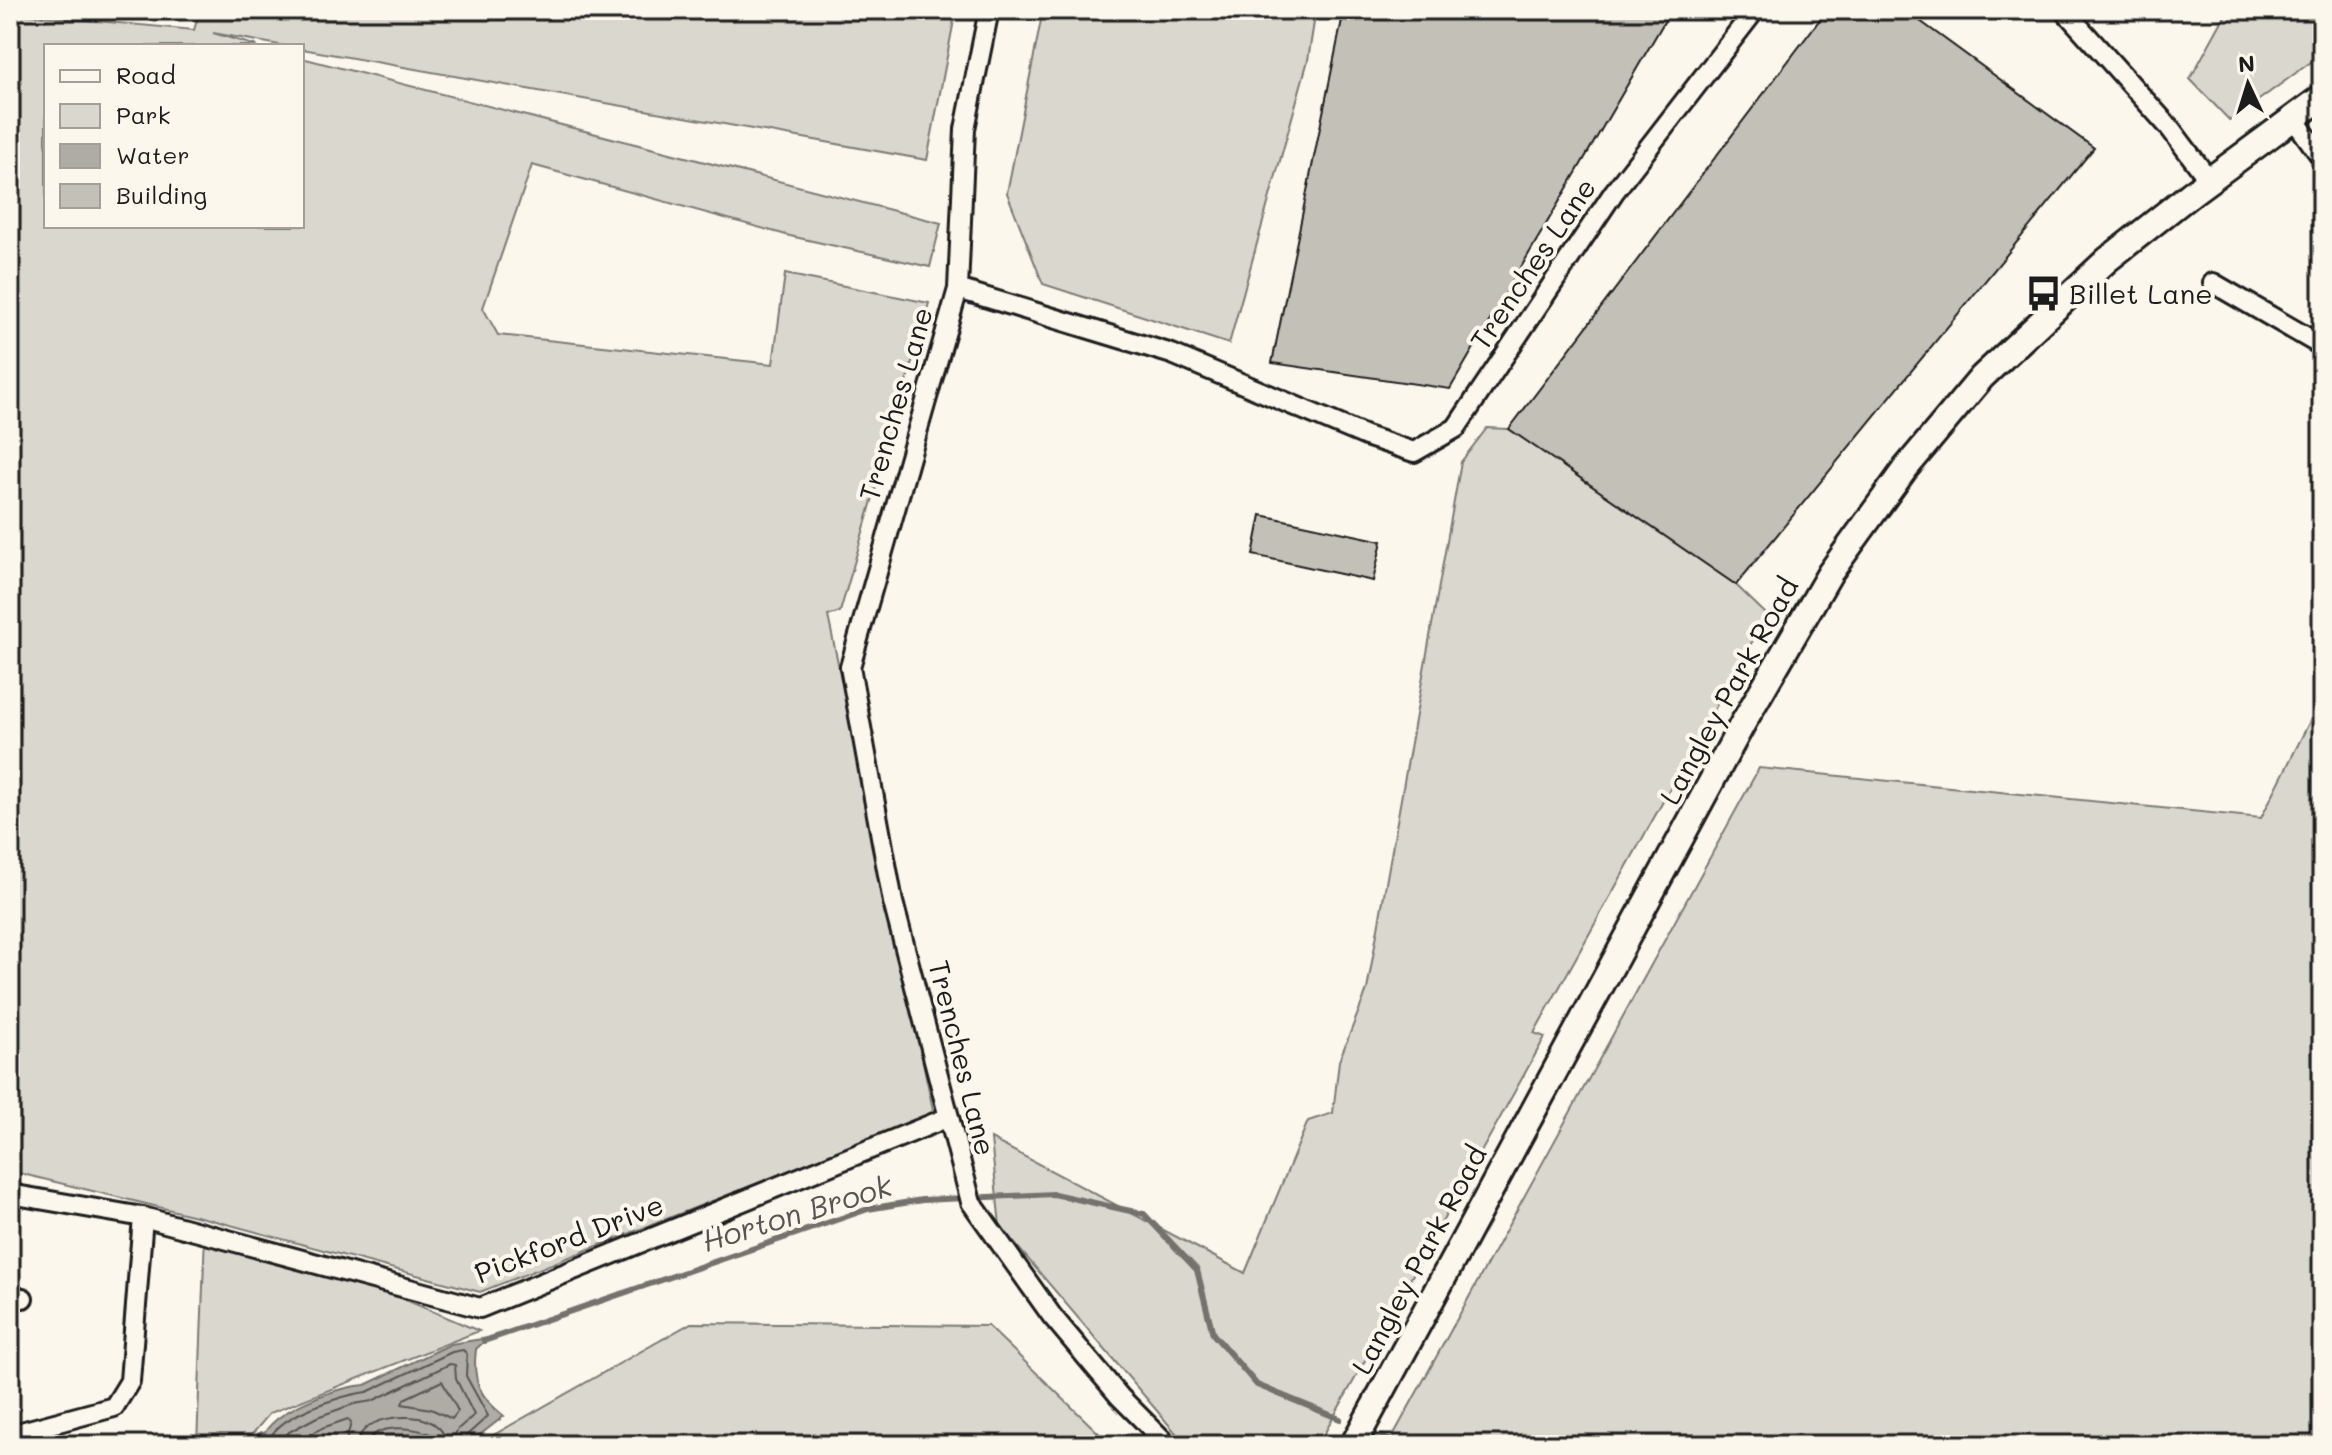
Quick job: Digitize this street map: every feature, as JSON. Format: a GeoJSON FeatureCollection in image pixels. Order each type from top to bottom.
{"type":"FeatureCollection","features":[{"type":"Feature","properties":{"kind":"main road","name":"Langley Park Road"},"geometry":{"type":"LineString","coordinates":[[1353,1445],[1743,723],[1830,573],[1905,469],[1982,377],[2107,260],[2322,97]]}},
{"type":"Feature","properties":{"kind":"street"},"geometry":{"type":"LineString","coordinates":[[958,289],[965,129],[989,10]]}},
{"type":"Feature","properties":{"kind":"street","name":"Trenches Lane"},"geometry":{"type":"LineString","coordinates":[[1168,1445],[1120,1397],[1052,1316],[969,1197],[893,902],[850,667],[958,289],[1172,354],[1366,436],[1414,452],[1456,428],[1614,192],[1755,10]]}},
{"type":"Feature","properties":{"kind":"street"},"geometry":{"type":"LineString","coordinates":[[2064,10],[2170,128],[2209,180]]}},
{"type":"Feature","properties":{"kind":"street"},"geometry":{"type":"LineString","coordinates":[[2294,119],[2322,158]]}},
{"type":"Feature","properties":{"kind":"street"},"geometry":{"type":"LineString","coordinates":[[2213,283],[2322,346]]}},
{"type":"Feature","properties":{"kind":"street","name":"Pickford Drive"},"geometry":{"type":"LineString","coordinates":[[10,1194],[143,1217],[480,1308],[949,1117]]}},
{"type":"Feature","properties":{"kind":"street"},"geometry":{"type":"LineString","coordinates":[[10,1435],[114,1407],[130,1381],[143,1217]]}},
{"type":"Feature","properties":{"kind":"green space"},"geometry":{"type":"Polygon","coordinates":[[[200,10],[956,10],[927,160],[304,49],[304,44],[274,44],[213,33],[250,44],[44,44],[44,228],[304,228],[304,59],[941,223],[930,267],[790,236],[532,165],[483,308],[498,335],[773,364],[785,274],[929,303],[840,612],[828,616],[934,1114],[480,1292],[208,1219],[10,1171],[10,13],[194,30],[200,10]]]}},
{"type":"Feature","properties":{"kind":"green space"},"geometry":{"type":"Polygon","coordinates":[[[1043,10],[1316,10],[1308,60],[1229,344],[1043,284],[1007,193],[1043,10]]]}},
{"type":"Feature","properties":{"kind":"green space"},"geometry":{"type":"Polygon","coordinates":[[[2228,10],[2322,10],[2322,54],[2230,121],[2190,79],[2228,10]]]}},
{"type":"Feature","properties":{"kind":"green space"},"geometry":{"type":"Polygon","coordinates":[[[1487,428],[1509,429],[1736,585],[1767,615],[1534,1033],[1545,1037],[1318,1445],[1186,1445],[1000,1226],[991,1139],[1245,1273],[1308,1121],[1333,1113],[1339,1061],[1367,990],[1461,462],[1487,428]]]}},
{"type":"Feature","properties":{"kind":"green space"},"geometry":{"type":"Polygon","coordinates":[[[2322,697],[2322,1445],[1388,1445],[1759,768],[2261,818],[2322,697]]]}},
{"type":"Feature","properties":{"kind":"green space"},"geometry":{"type":"Polygon","coordinates":[[[205,1234],[387,1292],[479,1331],[270,1413],[243,1445],[197,1445],[205,1234]]]}},
{"type":"Feature","properties":{"kind":"green space"},"geometry":{"type":"Polygon","coordinates":[[[691,1323],[988,1326],[1111,1445],[476,1445],[691,1323]]]}},
{"type":"Feature","properties":{"kind":"water"},"geometry":{"type":"Polygon","coordinates":[[[488,1338],[476,1349],[475,1370],[483,1395],[504,1416],[467,1445],[434,1445],[422,1437],[400,1436],[371,1445],[260,1445],[264,1433],[274,1422],[303,1403],[365,1385],[451,1344],[488,1338]]]}},
{"type":"Feature","properties":{"kind":"building"},"geometry":{"type":"Polygon","coordinates":[[[1344,10],[1671,10],[1450,389],[1272,363],[1344,10]]]}},
{"type":"Feature","properties":{"kind":"building"},"geometry":{"type":"Polygon","coordinates":[[[1827,10],[1905,10],[2094,148],[1736,585],[1509,429],[1827,10]]]}},
{"type":"Feature","properties":{"kind":"building"},"geometry":{"type":"Polygon","coordinates":[[[1261,515],[1382,541],[1373,581],[1253,555],[1261,515]]]}},
{"type":"Feature","properties":{"kind":"waterway","name":"Horton Brook"},"geometry":{"type":"LineString","coordinates":[[484,1341],[868,1209],[922,1200],[1054,1194],[1144,1214],[1197,1270],[1213,1334],[1257,1385],[1340,1419]]}},
{"type":"Feature","properties":{"kind":"waterway","name":"Horton Brook"},"geometry":{"type":"LineString","coordinates":[[252,1445],[261,1434],[266,1437]]}},
{"type":"Feature","properties":{"kind":"waterway","name":"Horton Brook"},"geometry":{"type":"LineString","coordinates":[[1382,1437],[1402,1445]]}},
{"type":"Feature","properties":{"kind":"place","name":"Billet Lane"},"geometry":{"type":"Point","coordinates":[2043,294]}}]}
